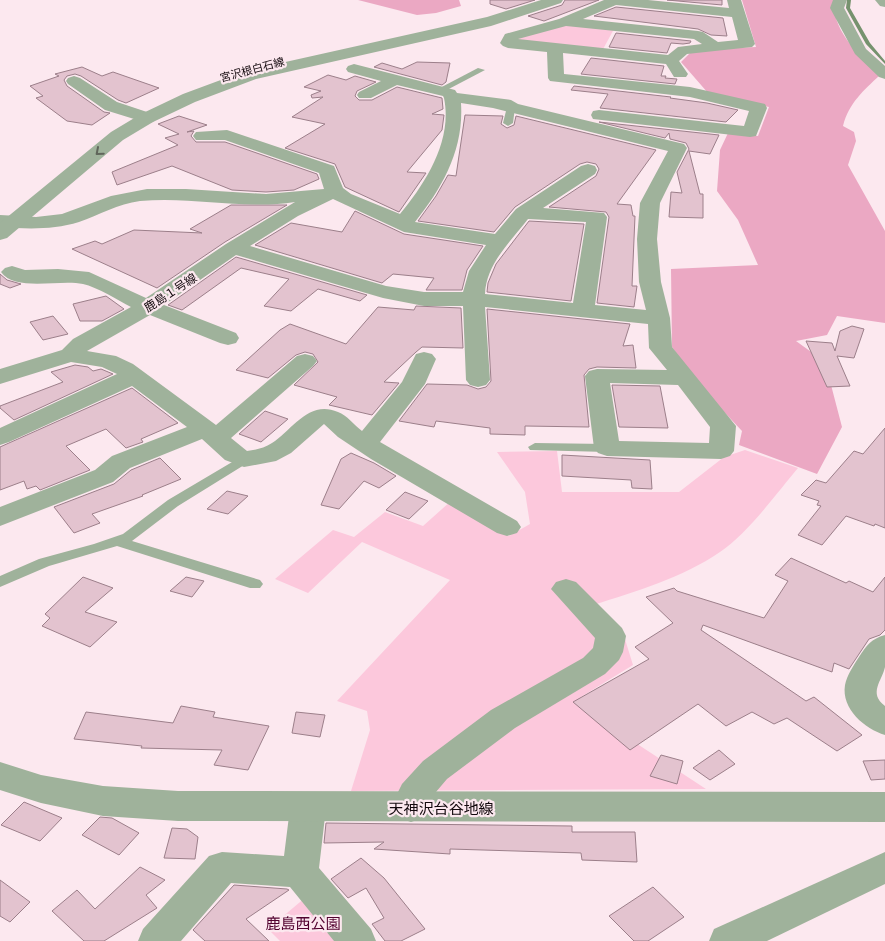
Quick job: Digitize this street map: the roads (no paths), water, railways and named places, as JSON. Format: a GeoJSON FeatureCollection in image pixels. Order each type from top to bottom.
{"type":"FeatureCollection","features":[{"type":"Feature","properties":{"kind":"street","name":"宮沢根白石線"},"geometry":{"type":"LineString","coordinates":[[141,116],[174,96],[220,77],[259,66],[456,23],[538,0]]}},
{"type":"Feature","properties":{"kind":"street"},"geometry":{"type":"LineString","coordinates":[[4,223],[141,116],[251,76],[491,21],[556,0]]}},
{"type":"Feature","properties":{"kind":"street"},"geometry":{"type":"LineString","coordinates":[[840,0],[837,8],[885,74]]}},
{"type":"Feature","properties":{"kind":"street"},"geometry":{"type":"LineString","coordinates":[[882,0],[885,3]]}},
{"type":"Feature","properties":{"kind":"street"},"geometry":{"type":"LineString","coordinates":[[616,1],[736,6],[747,44],[683,50],[671,60],[508,44],[510,37],[564,22],[616,1]]}},
{"type":"Feature","properties":{"kind":"street"},"geometry":{"type":"LineString","coordinates":[[564,22],[698,35],[714,46]]}},
{"type":"Feature","properties":{"kind":"street"},"geometry":{"type":"LineString","coordinates":[[555,49],[557,97]]}},
{"type":"Feature","properties":{"kind":"street"},"geometry":{"type":"LineString","coordinates":[[671,60],[690,87],[690,92]]}},
{"type":"Feature","properties":{"kind":"street"},"geometry":{"type":"LineString","coordinates":[[354,69],[396,79],[504,111],[678,148],[650,203],[647,239],[650,282],[659,318],[661,348],[723,426],[721,451],[607,448],[597,376],[683,378]]}},
{"type":"Feature","properties":{"kind":"street"},"geometry":{"type":"LineString","coordinates":[[365,95],[396,79]]}},
{"type":"Feature","properties":{"kind":"street"},"geometry":{"type":"LineString","coordinates":[[74,81],[111,106],[141,116]]}},
{"type":"Feature","properties":{"kind":"street"},"geometry":{"type":"LineString","coordinates":[[504,111],[557,97],[690,92],[759,108],[750,132],[557,97]]}},
{"type":"Feature","properties":{"kind":"street"},"geometry":{"type":"LineString","coordinates":[[403,223],[425,196],[438,176],[449,148],[453,130],[446,94]]}},
{"type":"Feature","properties":{"kind":"street"},"geometry":{"type":"LineString","coordinates":[[202,136],[227,136],[327,170],[334,191],[344,198],[411,228],[501,241]]}},
{"type":"Feature","properties":{"kind":"street"},"geometry":{"type":"LineString","coordinates":[[478,380],[474,299],[476,280],[501,241],[523,213],[588,170]]}},
{"type":"Feature","properties":{"kind":"street"},"geometry":{"type":"LineString","coordinates":[[4,223],[46,224],[71,218],[104,204],[128,197],[148,195],[229,196],[250,199],[287,198],[334,191]]}},
{"type":"Feature","properties":{"kind":"street","name":"鹿島１号線"},"geometry":{"type":"LineString","coordinates":[[0,377],[56,361],[70,355],[81,344],[148,307],[234,248],[291,212],[334,191]]}},
{"type":"Feature","properties":{"kind":"street"},"geometry":{"type":"LineString","coordinates":[[523,213],[597,217],[583,311]]}},
{"type":"Feature","properties":{"kind":"street"},"geometry":{"type":"LineString","coordinates":[[234,248],[383,292],[424,298],[474,299],[659,318]]}},
{"type":"Feature","properties":{"kind":"street"},"geometry":{"type":"LineString","coordinates":[[12,272],[21,277],[58,276],[89,278],[148,307],[228,338]]}},
{"type":"Feature","properties":{"kind":"street"},"geometry":{"type":"LineString","coordinates":[[70,355],[108,361],[125,369],[210,434],[234,455],[244,459],[266,456],[282,448],[316,418],[330,418],[365,444],[507,527]]}},
{"type":"Feature","properties":{"kind":"street"},"geometry":{"type":"LineString","coordinates":[[365,444],[412,384],[424,359]]}},
{"type":"Feature","properties":{"kind":"street"},"geometry":{"type":"LineString","coordinates":[[0,518],[104,476],[121,462],[210,434],[240,419],[304,361]]}},
{"type":"Feature","properties":{"kind":"street"},"geometry":{"type":"LineString","coordinates":[[0,437],[133,376]]}},
{"type":"Feature","properties":{"kind":"street"},"geometry":{"type":"LineString","coordinates":[[411,808],[414,794],[435,770],[503,719],[594,666],[608,652],[611,636],[566,589]]}},
{"type":"Feature","properties":{"kind":"street"},"geometry":{"type":"LineString","coordinates":[[885,646],[865,672],[860,691],[869,710],[885,722]]}},
{"type":"Feature","properties":{"kind":"street","name":"天神沢台谷地線"},"geometry":{"type":"LineString","coordinates":[[0,776],[41,789],[102,802],[178,806],[308,808],[708,808],[885,806]]}},
{"type":"Feature","properties":{"kind":"street"},"geometry":{"type":"LineString","coordinates":[[308,808],[300,872],[357,941]]}},
{"type":"Feature","properties":{"kind":"street"},"geometry":{"type":"LineString","coordinates":[[157,941],[222,867],[300,872]]}},
{"type":"Feature","properties":{"kind":"street"},"geometry":{"type":"LineString","coordinates":[[728,941],[885,867]]}},
{"type":"Feature","properties":{"kind":"lane"},"geometry":{"type":"LineString","coordinates":[[446,94],[480,70]]}},
{"type":"Feature","properties":{"kind":"lane"},"geometry":{"type":"LineString","coordinates":[[438,176],[432,166],[442,150],[445,131]]}},
{"type":"Feature","properties":{"kind":"lane"},"geometry":{"type":"LineString","coordinates":[[535,447],[607,448]]}},
{"type":"Feature","properties":{"kind":"lane"},"geometry":{"type":"LineString","coordinates":[[0,582],[44,562],[128,537],[173,503],[244,459]]}},
{"type":"Feature","properties":{"kind":"lane"},"geometry":{"type":"LineString","coordinates":[[116,542],[255,584]]}},
{"type":"Feature","properties":{"kind":"waterway"},"geometry":{"type":"LineString","coordinates":[[849,0],[848,8],[868,44],[885,63]]}},
{"type":"Feature","properties":{"kind":"park label","name":"鹿島西公園"},"geometry":{"type":"Point","coordinates":[303,923]}}]}
